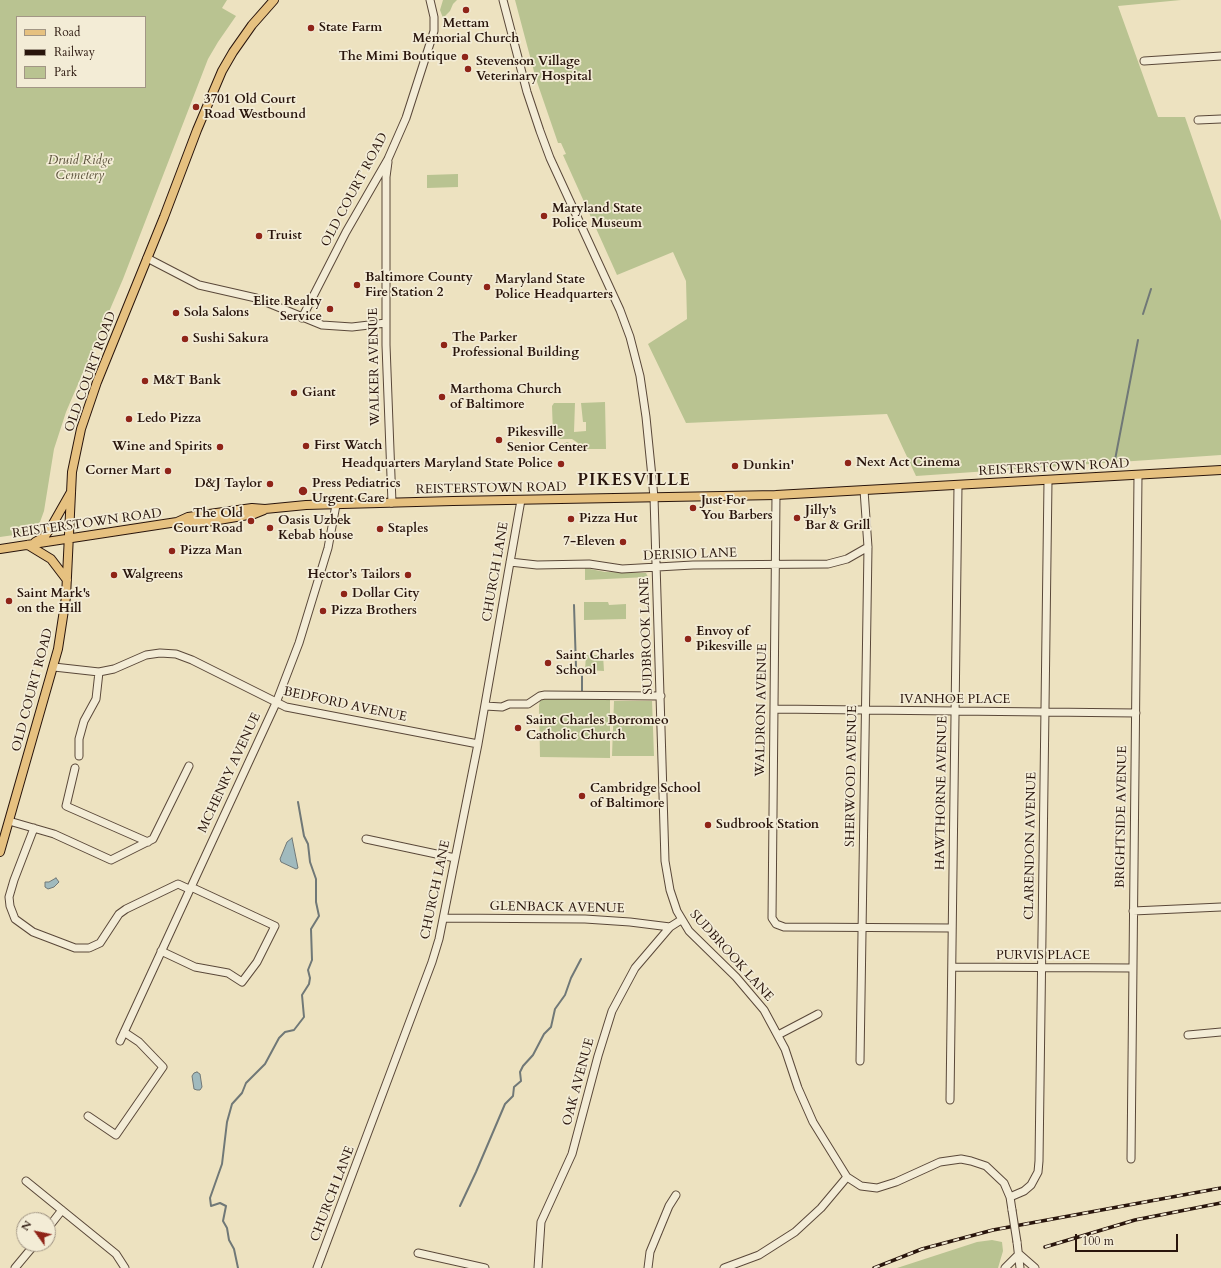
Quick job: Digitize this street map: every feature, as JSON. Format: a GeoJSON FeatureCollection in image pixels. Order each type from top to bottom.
{"type":"FeatureCollection","features":[{"type":"Feature","properties":{"kind":"main road","name":"OLD COURT ROAD"},"geometry":{"type":"LineString","coordinates":[[0,852],[54,667],[64,612],[67,580],[72,472],[85,418],[164,217],[196,130],[222,71],[252,25],[274,0]]}},
{"type":"Feature","properties":{"kind":"main road","name":"REISTERSTOWN ROAD"},"geometry":{"type":"LineString","coordinates":[[0,549],[177,522],[188,517],[252,508],[265,509],[306,505],[776,495],[1138,476],[1221,470]]}},
{"type":"Feature","properties":{"kind":"main road"},"geometry":{"type":"LineString","coordinates":[[67,580],[51,559],[30,545],[44,537],[49,531],[72,490]]}},
{"type":"Feature","properties":{"kind":"street","name":"OLD COURT ROAD"},"geometry":{"type":"LineString","coordinates":[[302,318],[346,232],[388,159],[413,100],[434,31],[434,17],[430,0]]}},
{"type":"Feature","properties":{"kind":"street","name":"SUDBROOK LANE"},"geometry":{"type":"LineString","coordinates":[[503,0],[527,92],[540,131],[550,158],[611,289],[630,337],[640,376],[654,497],[666,861],[670,890],[681,920],[689,931],[736,977],[754,997],[778,1035],[798,1088],[813,1122],[847,1177],[861,1186],[877,1188],[896,1182],[940,1162],[961,1159],[979,1163],[993,1171],[1004,1183],[1010,1198],[1020,1268]]}},
{"type":"Feature","properties":{"kind":"street"},"geometry":{"type":"LineString","coordinates":[[1144,61],[1221,56]]}},
{"type":"Feature","properties":{"kind":"street"},"geometry":{"type":"LineString","coordinates":[[1198,120],[1221,119]]}},
{"type":"Feature","properties":{"kind":"street","name":"WALKER AVENUE"},"geometry":{"type":"LineString","coordinates":[[388,159],[386,177],[386,324],[388,440],[392,503]]}},
{"type":"Feature","properties":{"kind":"street"},"geometry":{"type":"LineString","coordinates":[[147,258],[199,285],[256,298],[322,325],[352,327],[386,324]]}},
{"type":"Feature","properties":{"kind":"street","name":"BRIGHTSIDE AVENUE"},"geometry":{"type":"LineString","coordinates":[[1131,1159],[1138,476]]}},
{"type":"Feature","properties":{"kind":"street","name":"CLARENDON AVENUE"},"geometry":{"type":"LineString","coordinates":[[1010,1198],[1024,1191],[1031,1185],[1038,1172],[1048,481]]}},
{"type":"Feature","properties":{"kind":"street","name":"HAWTHORNE AVENUE"},"geometry":{"type":"LineString","coordinates":[[950,1100],[958,486]]}},
{"type":"Feature","properties":{"kind":"street","name":"SHERWOOD AVENUE"},"geometry":{"type":"LineString","coordinates":[[860,1061],[864,711],[868,547],[864,490]]}},
{"type":"Feature","properties":{"kind":"street","name":"WALDRON AVENUE"},"geometry":{"type":"LineString","coordinates":[[776,495],[771,913],[773,921],[784,927],[862,928]]}},
{"type":"Feature","properties":{"kind":"street","name":"CHURCH LANE"},"geometry":{"type":"LineString","coordinates":[[317,1268],[432,962],[444,918],[485,706],[521,500]]}},
{"type":"Feature","properties":{"kind":"street","name":"MCHENRY AVENUE"},"geometry":{"type":"LineString","coordinates":[[120,1041],[276,703],[299,643],[328,548],[336,505]]}},
{"type":"Feature","properties":{"kind":"street","name":"DERISIO LANE"},"geometry":{"type":"LineString","coordinates":[[510,562],[537,565],[589,564],[622,569],[776,565],[838,562],[856,555],[868,547]]}},
{"type":"Feature","properties":{"kind":"street","name":"BEDFORD AVENUE"},"geometry":{"type":"LineString","coordinates":[[54,667],[99,672],[114,669],[146,655],[160,653],[176,654],[192,660],[276,703],[304,711],[478,744]]}},
{"type":"Feature","properties":{"kind":"street"},"geometry":{"type":"LineString","coordinates":[[79,756],[79,739],[84,721],[94,705],[97,694],[99,672]]}},
{"type":"Feature","properties":{"kind":"street"},"geometry":{"type":"LineString","coordinates":[[485,706],[502,707],[509,704],[528,704],[540,696],[545,695],[661,696]]}},
{"type":"Feature","properties":{"kind":"street","name":"IVANHOE PLACE"},"geometry":{"type":"LineString","coordinates":[[774,710],[1136,713]]}},
{"type":"Feature","properties":{"kind":"street"},"geometry":{"type":"LineString","coordinates":[[9,821],[54,834],[111,860],[153,839],[189,766]]}},
{"type":"Feature","properties":{"kind":"street"},"geometry":{"type":"LineString","coordinates":[[75,768],[66,806],[148,842]]}},
{"type":"Feature","properties":{"kind":"street"},"geometry":{"type":"LineString","coordinates":[[34,828],[9,897],[10,906],[15,919],[33,932],[75,948],[89,948],[100,943],[119,914],[126,909],[178,884],[275,926],[257,962],[242,982],[228,973],[195,967],[161,951]]}},
{"type":"Feature","properties":{"kind":"street"},"geometry":{"type":"LineString","coordinates":[[366,839],[455,858]]}},
{"type":"Feature","properties":{"kind":"street"},"geometry":{"type":"LineString","coordinates":[[1133,911],[1221,907]]}},
{"type":"Feature","properties":{"kind":"street","name":"GLENBACK AVENUE"},"geometry":{"type":"LineString","coordinates":[[444,918],[601,920],[670,927]]}},
{"type":"Feature","properties":{"kind":"street","name":"OAK AVENUE"},"geometry":{"type":"LineString","coordinates":[[538,1268],[540,1222],[572,1154],[598,1056],[612,1011],[635,968],[670,927],[681,920]]}},
{"type":"Feature","properties":{"kind":"street"},"geometry":{"type":"LineString","coordinates":[[862,928],[952,928]]}},
{"type":"Feature","properties":{"kind":"street","name":"PURVIS PLACE"},"geometry":{"type":"LineString","coordinates":[[952,967],[1133,968]]}},
{"type":"Feature","properties":{"kind":"street"},"geometry":{"type":"LineString","coordinates":[[778,1035],[818,1014]]}},
{"type":"Feature","properties":{"kind":"street"},"geometry":{"type":"LineString","coordinates":[[88,1116],[116,1135],[163,1067],[139,1042],[124,1032]]}},
{"type":"Feature","properties":{"kind":"street"},"geometry":{"type":"LineString","coordinates":[[1188,1035],[1221,1032]]}},
{"type":"Feature","properties":{"kind":"street"},"geometry":{"type":"LineString","coordinates":[[724,1268],[759,1255],[795,1232],[822,1208],[847,1177]]}},
{"type":"Feature","properties":{"kind":"street"},"geometry":{"type":"LineString","coordinates":[[26,1181],[116,1254],[125,1268]]}},
{"type":"Feature","properties":{"kind":"street"},"geometry":{"type":"LineString","coordinates":[[648,1268],[650,1252],[669,1206],[676,1195]]}},
{"type":"Feature","properties":{"kind":"street"},"geometry":{"type":"LineString","coordinates":[[56,1218],[62,1210]]}},
{"type":"Feature","properties":{"kind":"street"},"geometry":{"type":"LineString","coordinates":[[15,1268],[28,1252]]}},
{"type":"Feature","properties":{"kind":"street"},"geometry":{"type":"LineString","coordinates":[[418,1253],[450,1264],[485,1268]]}},
{"type":"Feature","properties":{"kind":"street"},"geometry":{"type":"LineString","coordinates":[[1005,1268],[1019,1254],[1035,1268]]}},
{"type":"Feature","properties":{"kind":"green space","name":"Druid Ridge Cemetery"},"geometry":{"type":"Polygon","coordinates":[[[0,0],[227,0],[222,8],[236,16],[208,59],[123,279],[66,412],[54,449],[44,511],[40,522],[28,533],[0,537],[0,0]]]}},
{"type":"Feature","properties":{"kind":"green space"},"geometry":{"type":"Polygon","coordinates":[[[443,0],[457,0],[453,4],[450,11],[443,18],[440,10],[443,0]]]}},
{"type":"Feature","properties":{"kind":"green space"},"geometry":{"type":"Polygon","coordinates":[[[515,0],[1181,0],[1118,6],[1158,117],[1185,117],[1221,221],[1221,455],[916,476],[887,414],[686,423],[648,344],[687,319],[686,281],[673,252],[617,275],[563,155],[566,154],[561,143],[558,143],[536,79],[515,0]]]}},
{"type":"Feature","properties":{"kind":"green space"},"geometry":{"type":"Polygon","coordinates":[[[458,174],[458,187],[427,188],[427,175],[458,174]]]}},
{"type":"Feature","properties":{"kind":"green space"},"geometry":{"type":"Polygon","coordinates":[[[605,402],[606,449],[581,449],[578,443],[572,439],[560,439],[553,434],[552,406],[554,403],[575,403],[574,432],[586,431],[586,422],[583,422],[581,403],[605,402]]]}},
{"type":"Feature","properties":{"kind":"green space"},"geometry":{"type":"Polygon","coordinates":[[[567,442],[574,445],[576,452],[559,452],[557,450],[558,447],[567,442]]]}},
{"type":"Feature","properties":{"kind":"green space"},"geometry":{"type":"Polygon","coordinates":[[[585,568],[605,572],[646,573],[648,577],[585,580],[585,568]]]}},
{"type":"Feature","properties":{"kind":"green space"},"geometry":{"type":"Polygon","coordinates":[[[584,602],[608,602],[609,605],[626,604],[626,619],[584,620],[584,602]]]}},
{"type":"Feature","properties":{"kind":"green space"},"geometry":{"type":"Polygon","coordinates":[[[586,655],[603,655],[604,671],[585,670],[586,655]]]}},
{"type":"Feature","properties":{"kind":"green space"},"geometry":{"type":"Polygon","coordinates":[[[540,699],[610,699],[610,758],[540,757],[539,706],[540,699]]]}},
{"type":"Feature","properties":{"kind":"green space"},"geometry":{"type":"Polygon","coordinates":[[[614,701],[652,701],[654,756],[612,756],[614,701]]]}},
{"type":"Feature","properties":{"kind":"green space"},"geometry":{"type":"Polygon","coordinates":[[[992,1240],[1002,1242],[1003,1251],[998,1268],[897,1268],[977,1242],[992,1240]]]}},
{"type":"Feature","properties":{"kind":"water"},"geometry":{"type":"Polygon","coordinates":[[[292,838],[298,868],[296,869],[281,862],[280,859],[287,842],[292,838]]]}},
{"type":"Feature","properties":{"kind":"water"},"geometry":{"type":"Polygon","coordinates":[[[56,878],[59,882],[54,887],[48,889],[45,887],[45,882],[49,882],[56,878]]]}},
{"type":"Feature","properties":{"kind":"water"},"geometry":{"type":"Polygon","coordinates":[[[197,1072],[200,1074],[202,1087],[200,1090],[194,1089],[192,1076],[197,1072]]]}},
{"type":"Feature","properties":{"kind":"waterway"},"geometry":{"type":"LineString","coordinates":[[1143,314],[1151,289]]}},
{"type":"Feature","properties":{"kind":"waterway"},"geometry":{"type":"LineString","coordinates":[[1114,465],[1138,340]]}},
{"type":"Feature","properties":{"kind":"waterway"},"geometry":{"type":"LineString","coordinates":[[574,605],[576,667],[582,676],[582,693]]}},
{"type":"Feature","properties":{"kind":"waterway"},"geometry":{"type":"LineString","coordinates":[[238,1268],[234,1249],[229,1240],[227,1228],[223,1221],[226,1206],[220,1203],[211,1206],[210,1198],[222,1164],[227,1122],[232,1104],[242,1093],[246,1083],[265,1064],[279,1038],[285,1032],[294,1030],[304,1017],[302,995],[309,984],[310,978],[308,970],[312,960],[311,929],[319,916],[316,902],[316,879],[310,862],[308,844],[304,836],[298,802]]}},
{"type":"Feature","properties":{"kind":"waterway"},"geometry":{"type":"LineString","coordinates":[[460,1206],[505,1104],[513,1096],[514,1087],[521,1081],[520,1072],[523,1066],[533,1055],[544,1034],[551,1027],[555,1009],[565,995],[571,978],[581,959]]}},
{"type":"Feature","properties":{"kind":"railway"},"geometry":{"type":"LineString","coordinates":[[874,1268],[922,1249],[993,1230],[1221,1188]]}},
{"type":"Feature","properties":{"kind":"railway"},"geometry":{"type":"LineString","coordinates":[[1045,1247],[1135,1220],[1221,1203]]}},
{"type":"Feature","properties":{"kind":"place","name":"Mettam Memorial Church"},"geometry":{"type":"Point","coordinates":[466,10]}},
{"type":"Feature","properties":{"kind":"place","name":"State Farm"},"geometry":{"type":"Point","coordinates":[311,28]}},
{"type":"Feature","properties":{"kind":"place","name":"The Mimi Boutique"},"geometry":{"type":"Point","coordinates":[465,57]}},
{"type":"Feature","properties":{"kind":"place","name":"Stevenson Village Veterinary Hospital"},"geometry":{"type":"Point","coordinates":[468,69]}},
{"type":"Feature","properties":{"kind":"place","name":"3701 Old Court Road Westbound"},"geometry":{"type":"Point","coordinates":[196,107]}},
{"type":"Feature","properties":{"kind":"place","name":"Maryland State Police Museum"},"geometry":{"type":"Point","coordinates":[544,216]}},
{"type":"Feature","properties":{"kind":"place","name":"Truist"},"geometry":{"type":"Point","coordinates":[259,236]}},
{"type":"Feature","properties":{"kind":"place","name":"Baltimore County Fire Station 2"},"geometry":{"type":"Point","coordinates":[357,285]}},
{"type":"Feature","properties":{"kind":"place","name":"Maryland State Police Headquarters"},"geometry":{"type":"Point","coordinates":[487,287]}},
{"type":"Feature","properties":{"kind":"place","name":"Elite Realty Service"},"geometry":{"type":"Point","coordinates":[330,309]}},
{"type":"Feature","properties":{"kind":"place","name":"Sola Salons"},"geometry":{"type":"Point","coordinates":[176,313]}},
{"type":"Feature","properties":{"kind":"place","name":"Sushi Sakura"},"geometry":{"type":"Point","coordinates":[185,339]}},
{"type":"Feature","properties":{"kind":"place","name":"The Parker Professional Building"},"geometry":{"type":"Point","coordinates":[444,345]}},
{"type":"Feature","properties":{"kind":"place","name":"M&T Bank"},"geometry":{"type":"Point","coordinates":[145,381]}},
{"type":"Feature","properties":{"kind":"place","name":"Giant"},"geometry":{"type":"Point","coordinates":[294,393]}},
{"type":"Feature","properties":{"kind":"place","name":"Marthoma Church of Baltimore"},"geometry":{"type":"Point","coordinates":[442,397]}},
{"type":"Feature","properties":{"kind":"place","name":"Ledo Pizza"},"geometry":{"type":"Point","coordinates":[129,419]}},
{"type":"Feature","properties":{"kind":"place","name":"Pikesville Senior Center"},"geometry":{"type":"Point","coordinates":[499,440]}},
{"type":"Feature","properties":{"kind":"place","name":"First Watch"},"geometry":{"type":"Point","coordinates":[306,446]}},
{"type":"Feature","properties":{"kind":"place","name":"Wine and Spirits"},"geometry":{"type":"Point","coordinates":[220,447]}},
{"type":"Feature","properties":{"kind":"place","name":"Next Act Cinema"},"geometry":{"type":"Point","coordinates":[848,463]}},
{"type":"Feature","properties":{"kind":"place","name":"Headquarters Maryland State Police"},"geometry":{"type":"Point","coordinates":[561,464]}},
{"type":"Feature","properties":{"kind":"place","name":"Dunkin'"},"geometry":{"type":"Point","coordinates":[735,466]}},
{"type":"Feature","properties":{"kind":"place","name":"Corner Mart"},"geometry":{"type":"Point","coordinates":[168,471]}},
{"type":"Feature","properties":{"kind":"place","name":"D&J Taylor"},"geometry":{"type":"Point","coordinates":[270,484]}},
{"type":"Feature","properties":{"kind":"place","name":"Press Pediatrics Urgent Care"},"geometry":{"type":"Point","coordinates":[303,491]}},
{"type":"Feature","properties":{"kind":"place","name":"Just For You Barbers"},"geometry":{"type":"Point","coordinates":[693,508]}},
{"type":"Feature","properties":{"kind":"place","name":"Jilly's Bar & Grill"},"geometry":{"type":"Point","coordinates":[797,518]}},
{"type":"Feature","properties":{"kind":"place","name":"Pizza Hut"},"geometry":{"type":"Point","coordinates":[571,519]}},
{"type":"Feature","properties":{"kind":"place","name":"The Old Court Road"},"geometry":{"type":"Point","coordinates":[251,521]}},
{"type":"Feature","properties":{"kind":"place","name":"Oasis Uzbek Kebab house"},"geometry":{"type":"Point","coordinates":[270,528]}},
{"type":"Feature","properties":{"kind":"place","name":"Staples"},"geometry":{"type":"Point","coordinates":[380,529]}},
{"type":"Feature","properties":{"kind":"place","name":"7-Eleven"},"geometry":{"type":"Point","coordinates":[623,542]}},
{"type":"Feature","properties":{"kind":"place","name":"Pizza Man"},"geometry":{"type":"Point","coordinates":[172,551]}},
{"type":"Feature","properties":{"kind":"place","name":"Walgreens"},"geometry":{"type":"Point","coordinates":[114,575]}},
{"type":"Feature","properties":{"kind":"place","name":"Hector’s Tailors"},"geometry":{"type":"Point","coordinates":[408,575]}},
{"type":"Feature","properties":{"kind":"place","name":"Dollar City"},"geometry":{"type":"Point","coordinates":[344,594]}},
{"type":"Feature","properties":{"kind":"place","name":"Saint Mark's on the Hill"},"geometry":{"type":"Point","coordinates":[9,601]}},
{"type":"Feature","properties":{"kind":"place","name":"Pizza Brothers"},"geometry":{"type":"Point","coordinates":[323,611]}},
{"type":"Feature","properties":{"kind":"place","name":"Envoy of Pikesville"},"geometry":{"type":"Point","coordinates":[688,639]}},
{"type":"Feature","properties":{"kind":"place","name":"Saint Charles School"},"geometry":{"type":"Point","coordinates":[548,663]}},
{"type":"Feature","properties":{"kind":"place","name":"Saint Charles Borromeo Catholic Church"},"geometry":{"type":"Point","coordinates":[518,728]}},
{"type":"Feature","properties":{"kind":"place","name":"Cambridge School of Baltimore"},"geometry":{"type":"Point","coordinates":[582,796]}},
{"type":"Feature","properties":{"kind":"place","name":"Sudbrook Station"},"geometry":{"type":"Point","coordinates":[708,825]}},
{"type":"Feature","properties":{"kind":"district","name":"PIKESVILLE"},"geometry":{"type":"Point","coordinates":[634,481]}}]}
